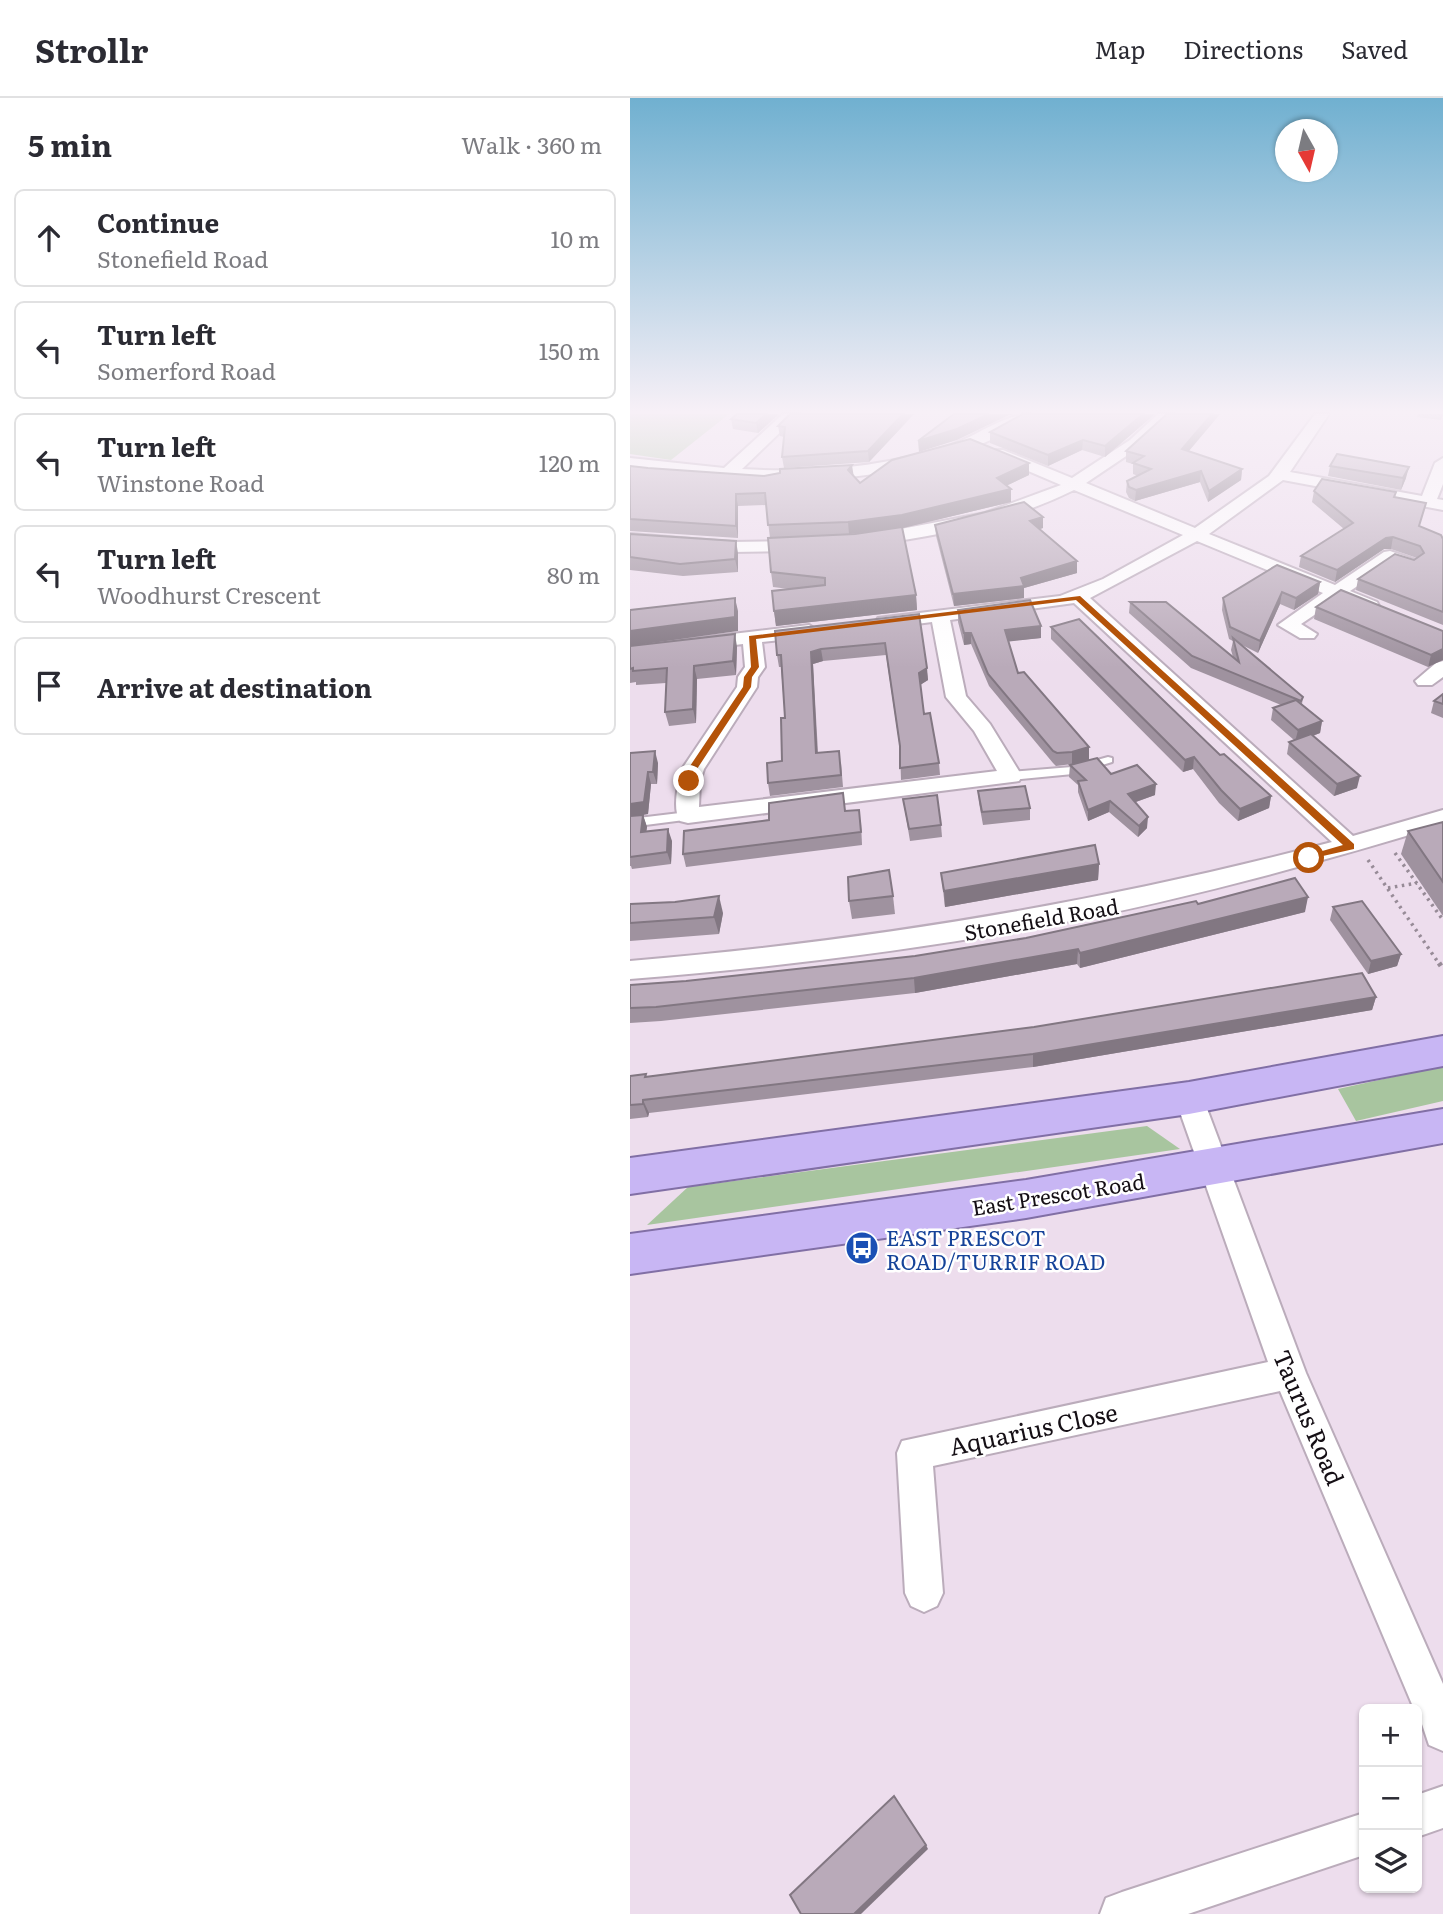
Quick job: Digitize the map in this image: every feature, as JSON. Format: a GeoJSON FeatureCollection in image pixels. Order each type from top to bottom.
{"type":"FeatureCollection","features":[{"type":"Feature","properties":{"kind":"highway"},"geometry":{"type":"LineString","coordinates":[[630,1176],[1189,1098],[1443,1051]]}},
{"type":"Feature","properties":{"kind":"highway","name":"East Prescot Road"},"geometry":{"type":"LineString","coordinates":[[630,1254],[1026,1199],[1443,1126]]}},
{"type":"Feature","properties":{"kind":"street"},"geometry":{"type":"LineString","coordinates":[[852,542],[909,535],[984,519],[1039,499]]}},
{"type":"Feature","properties":{"kind":"street"},"geometry":{"type":"LineString","coordinates":[[1111,499],[1387,613]]}},
{"type":"Feature","properties":{"kind":"street"},"geometry":{"type":"LineString","coordinates":[[872,624],[1078,597],[1194,533],[1244,499]]}},
{"type":"Feature","properties":{"kind":"street"},"geometry":{"type":"LineString","coordinates":[[1411,499],[1435,503]]}},
{"type":"Feature","properties":{"kind":"street"},"geometry":{"type":"LineString","coordinates":[[630,539],[731,547],[824,544]]}},
{"type":"Feature","properties":{"kind":"street"},"geometry":{"type":"LineString","coordinates":[[1307,634],[1287,625],[1390,556],[1410,564]]}},
{"type":"Feature","properties":{"kind":"street"},"geometry":{"type":"LineString","coordinates":[[1078,597],[1354,845]]}},
{"type":"Feature","properties":{"kind":"street"},"geometry":{"type":"LineString","coordinates":[[752,638],[755,667],[741,700],[693,769],[689,781],[688,816],[1011,776],[983,727],[956,697],[940,615]]}},
{"type":"Feature","properties":{"kind":"street"},"geometry":{"type":"LineString","coordinates":[[630,652],[830,628]]}},
{"type":"Feature","properties":{"kind":"street"},"geometry":{"type":"LineString","coordinates":[[1425,681],[1443,667]]}},
{"type":"Feature","properties":{"kind":"street","name":"Stonefield Road"},"geometry":{"type":"LineString","coordinates":[[630,970],[795,955],[1007,926],[1207,885],[1354,845],[1443,817]]}},
{"type":"Feature","properties":{"kind":"street","name":"Taurus Road"},"geometry":{"type":"LineString","coordinates":[[1189,1098],[1289,1373],[1443,1731]]}},
{"type":"Feature","properties":{"kind":"street","name":"Aquarius Close"},"geometry":{"type":"LineString","coordinates":[[925,1593],[914,1453],[1289,1373]]}},
{"type":"Feature","properties":{"kind":"street"},"geometry":{"type":"LineString","coordinates":[[1422,1814],[1443,1807]]}},
{"type":"Feature","properties":{"kind":"street"},"geometry":{"type":"LineString","coordinates":[[1122,1914],[1359,1836]]}},
{"type":"Feature","properties":{"kind":"lane"},"geometry":{"type":"LineString","coordinates":[[1011,776],[1073,770],[1108,760]]}},
{"type":"Feature","properties":{"kind":"lane"},"geometry":{"type":"LineString","coordinates":[[630,823],[688,816]]}},
{"type":"Feature","properties":{"kind":"path"},"geometry":{"type":"LineString","coordinates":[[1383,836],[1443,920]]}},
{"type":"Feature","properties":{"kind":"path"},"geometry":{"type":"LineString","coordinates":[[1354,845],[1440,960],[1443,969]]}},
{"type":"Feature","properties":{"kind":"path"},"geometry":{"type":"LineString","coordinates":[[1388,888],[1417,883]]}},
{"type":"Feature","properties":{"kind":"green space"},"geometry":{"type":"Polygon","coordinates":[[[1443,1066],[1443,1101],[1356,1121],[1338,1089],[1443,1066]]]}},
{"type":"Feature","properties":{"kind":"green space"},"geometry":{"type":"Polygon","coordinates":[[[1147,1126],[1180,1149],[647,1225],[688,1187],[1147,1126]]]}},
{"type":"Feature","properties":{"kind":"building"},"geometry":{"type":"Polygon","coordinates":[[[630,499],[736,499],[736,526],[630,519],[630,499]]]}},
{"type":"Feature","properties":{"kind":"building"},"geometry":{"type":"Polygon","coordinates":[[[766,499],[970,499],[902,515],[848,522],[768,525],[766,499]]]}},
{"type":"Feature","properties":{"kind":"building"},"geometry":{"type":"Polygon","coordinates":[[[1323,499],[1403,499],[1426,503],[1419,526],[1441,535],[1443,539],[1443,612],[1358,579],[1395,554],[1414,560],[1424,553],[1420,546],[1393,537],[1386,538],[1337,570],[1301,556],[1353,523],[1323,499]]]}},
{"type":"Feature","properties":{"kind":"building"},"geometry":{"type":"Polygon","coordinates":[[[1024,502],[1043,517],[1030,521],[1077,561],[1021,578],[1024,586],[953,594],[935,525],[1024,502]]]}},
{"type":"Feature","properties":{"kind":"building"},"geometry":{"type":"Polygon","coordinates":[[[902,527],[916,595],[774,611],[772,591],[825,585],[825,578],[771,572],[768,538],[855,534],[902,527]]]}},
{"type":"Feature","properties":{"kind":"building"},"geometry":{"type":"Polygon","coordinates":[[[630,534],[736,541],[735,559],[680,564],[630,557],[630,534]]]}},
{"type":"Feature","properties":{"kind":"building"},"geometry":{"type":"Polygon","coordinates":[[[1277,565],[1320,582],[1296,598],[1282,592],[1260,641],[1230,627],[1223,598],[1277,565]]]}},
{"type":"Feature","properties":{"kind":"building"},"geometry":{"type":"Polygon","coordinates":[[[1341,590],[1443,631],[1443,649],[1431,655],[1316,607],[1341,590]]]}},
{"type":"Feature","properties":{"kind":"building"},"geometry":{"type":"Polygon","coordinates":[[[735,598],[735,617],[630,631],[630,610],[735,598]]]}},
{"type":"Feature","properties":{"kind":"building"},"geometry":{"type":"Polygon","coordinates":[[[1030,600],[1041,626],[1005,630],[1018,673],[1024,672],[1089,747],[1072,752],[1053,751],[988,674],[971,633],[964,633],[958,610],[1030,600]]]}},
{"type":"Feature","properties":{"kind":"building"},"geometry":{"type":"Polygon","coordinates":[[[1130,602],[1166,602],[1239,662],[1233,638],[1303,697],[1301,701],[1192,656],[1130,602]]]}},
{"type":"Feature","properties":{"kind":"building"},"geometry":{"type":"Polygon","coordinates":[[[919,614],[927,668],[919,673],[924,714],[930,713],[939,763],[900,768],[900,746],[885,643],[821,649],[811,652],[816,753],[839,751],[841,775],[768,783],[767,763],[782,761],[781,718],[785,718],[781,655],[777,655],[775,631],[919,614]]]}},
{"type":"Feature","properties":{"kind":"building"},"geometry":{"type":"Polygon","coordinates":[[[1079,619],[1220,755],[1224,754],[1271,796],[1240,809],[1194,757],[1185,760],[1051,627],[1079,619]]]}},
{"type":"Feature","properties":{"kind":"building"},"geometry":{"type":"Polygon","coordinates":[[[735,634],[733,661],[694,666],[693,709],[665,712],[667,668],[630,669],[630,646],[735,634]]]}},
{"type":"Feature","properties":{"kind":"building"},"geometry":{"type":"Polygon","coordinates":[[[1443,694],[1443,704],[1434,701],[1443,694]]]}},
{"type":"Feature","properties":{"kind":"building"},"geometry":{"type":"Polygon","coordinates":[[[1296,700],[1322,721],[1298,730],[1273,708],[1296,700]]]}},
{"type":"Feature","properties":{"kind":"building"},"geometry":{"type":"Polygon","coordinates":[[[1311,734],[1360,776],[1337,784],[1289,742],[1311,734]]]}},
{"type":"Feature","properties":{"kind":"building"},"geometry":{"type":"Polygon","coordinates":[[[655,751],[653,772],[648,772],[644,802],[630,804],[630,753],[655,751]]]}},
{"type":"Feature","properties":{"kind":"building"},"geometry":{"type":"Polygon","coordinates":[[[1097,758],[1111,774],[1137,765],[1156,784],[1128,794],[1148,817],[1139,826],[1110,801],[1088,810],[1078,781],[1086,780],[1070,765],[1097,758]]]}},
{"type":"Feature","properties":{"kind":"building"},"geometry":{"type":"Polygon","coordinates":[[[1025,786],[1030,808],[982,812],[978,791],[1025,786]]]}},
{"type":"Feature","properties":{"kind":"building"},"geometry":{"type":"Polygon","coordinates":[[[843,793],[845,811],[859,810],[861,832],[683,854],[684,831],[769,820],[769,803],[843,793]]]}},
{"type":"Feature","properties":{"kind":"building"},"geometry":{"type":"Polygon","coordinates":[[[937,795],[941,825],[909,829],[903,799],[937,795]]]}},
{"type":"Feature","properties":{"kind":"building"},"geometry":{"type":"Polygon","coordinates":[[[643,815],[641,832],[668,829],[667,852],[630,857],[630,816],[643,815]]]}},
{"type":"Feature","properties":{"kind":"building"},"geometry":{"type":"Polygon","coordinates":[[[1443,822],[1443,882],[1408,831],[1443,822]]]}},
{"type":"Feature","properties":{"kind":"building"},"geometry":{"type":"Polygon","coordinates":[[[1095,845],[1099,864],[944,891],[941,873],[1095,845]]]}},
{"type":"Feature","properties":{"kind":"building"},"geometry":{"type":"Polygon","coordinates":[[[889,870],[893,896],[849,901],[848,877],[889,870]]]}},
{"type":"Feature","properties":{"kind":"building"},"geometry":{"type":"Polygon","coordinates":[[[1295,878],[1308,897],[1080,953],[1078,949],[914,978],[630,1008],[630,985],[915,956],[1026,938],[1196,901],[1198,904],[1295,878]]]}},
{"type":"Feature","properties":{"kind":"building"},"geometry":{"type":"Polygon","coordinates":[[[719,896],[714,917],[630,923],[630,904],[719,896]]]}},
{"type":"Feature","properties":{"kind":"building"},"geometry":{"type":"Polygon","coordinates":[[[1362,901],[1401,954],[1371,961],[1333,907],[1362,901]]]}},
{"type":"Feature","properties":{"kind":"building"},"geometry":{"type":"Polygon","coordinates":[[[1362,973],[1376,997],[1033,1054],[643,1100],[643,1104],[630,1105],[630,1076],[646,1074],[645,1077],[1034,1027],[1362,973]]]}},
{"type":"Feature","properties":{"kind":"building"},"geometry":{"type":"Polygon","coordinates":[[[894,1796],[926,1845],[854,1914],[801,1914],[790,1895],[894,1796]]]}},
{"type":"Feature","properties":{"kind":"place","name":"EAST PRESCOT ROAD/TURRIF ROAD"},"geometry":{"type":"Point","coordinates":[862,1248]}},
{"type":"Feature","properties":{"kind":"route"},"geometry":{"type":"LineString","coordinates":[[689,781],[693,769],[741,700],[747,687],[748,677],[755,667],[752,638],[1078,597],[1350,846],[1309,858]]}}]}
